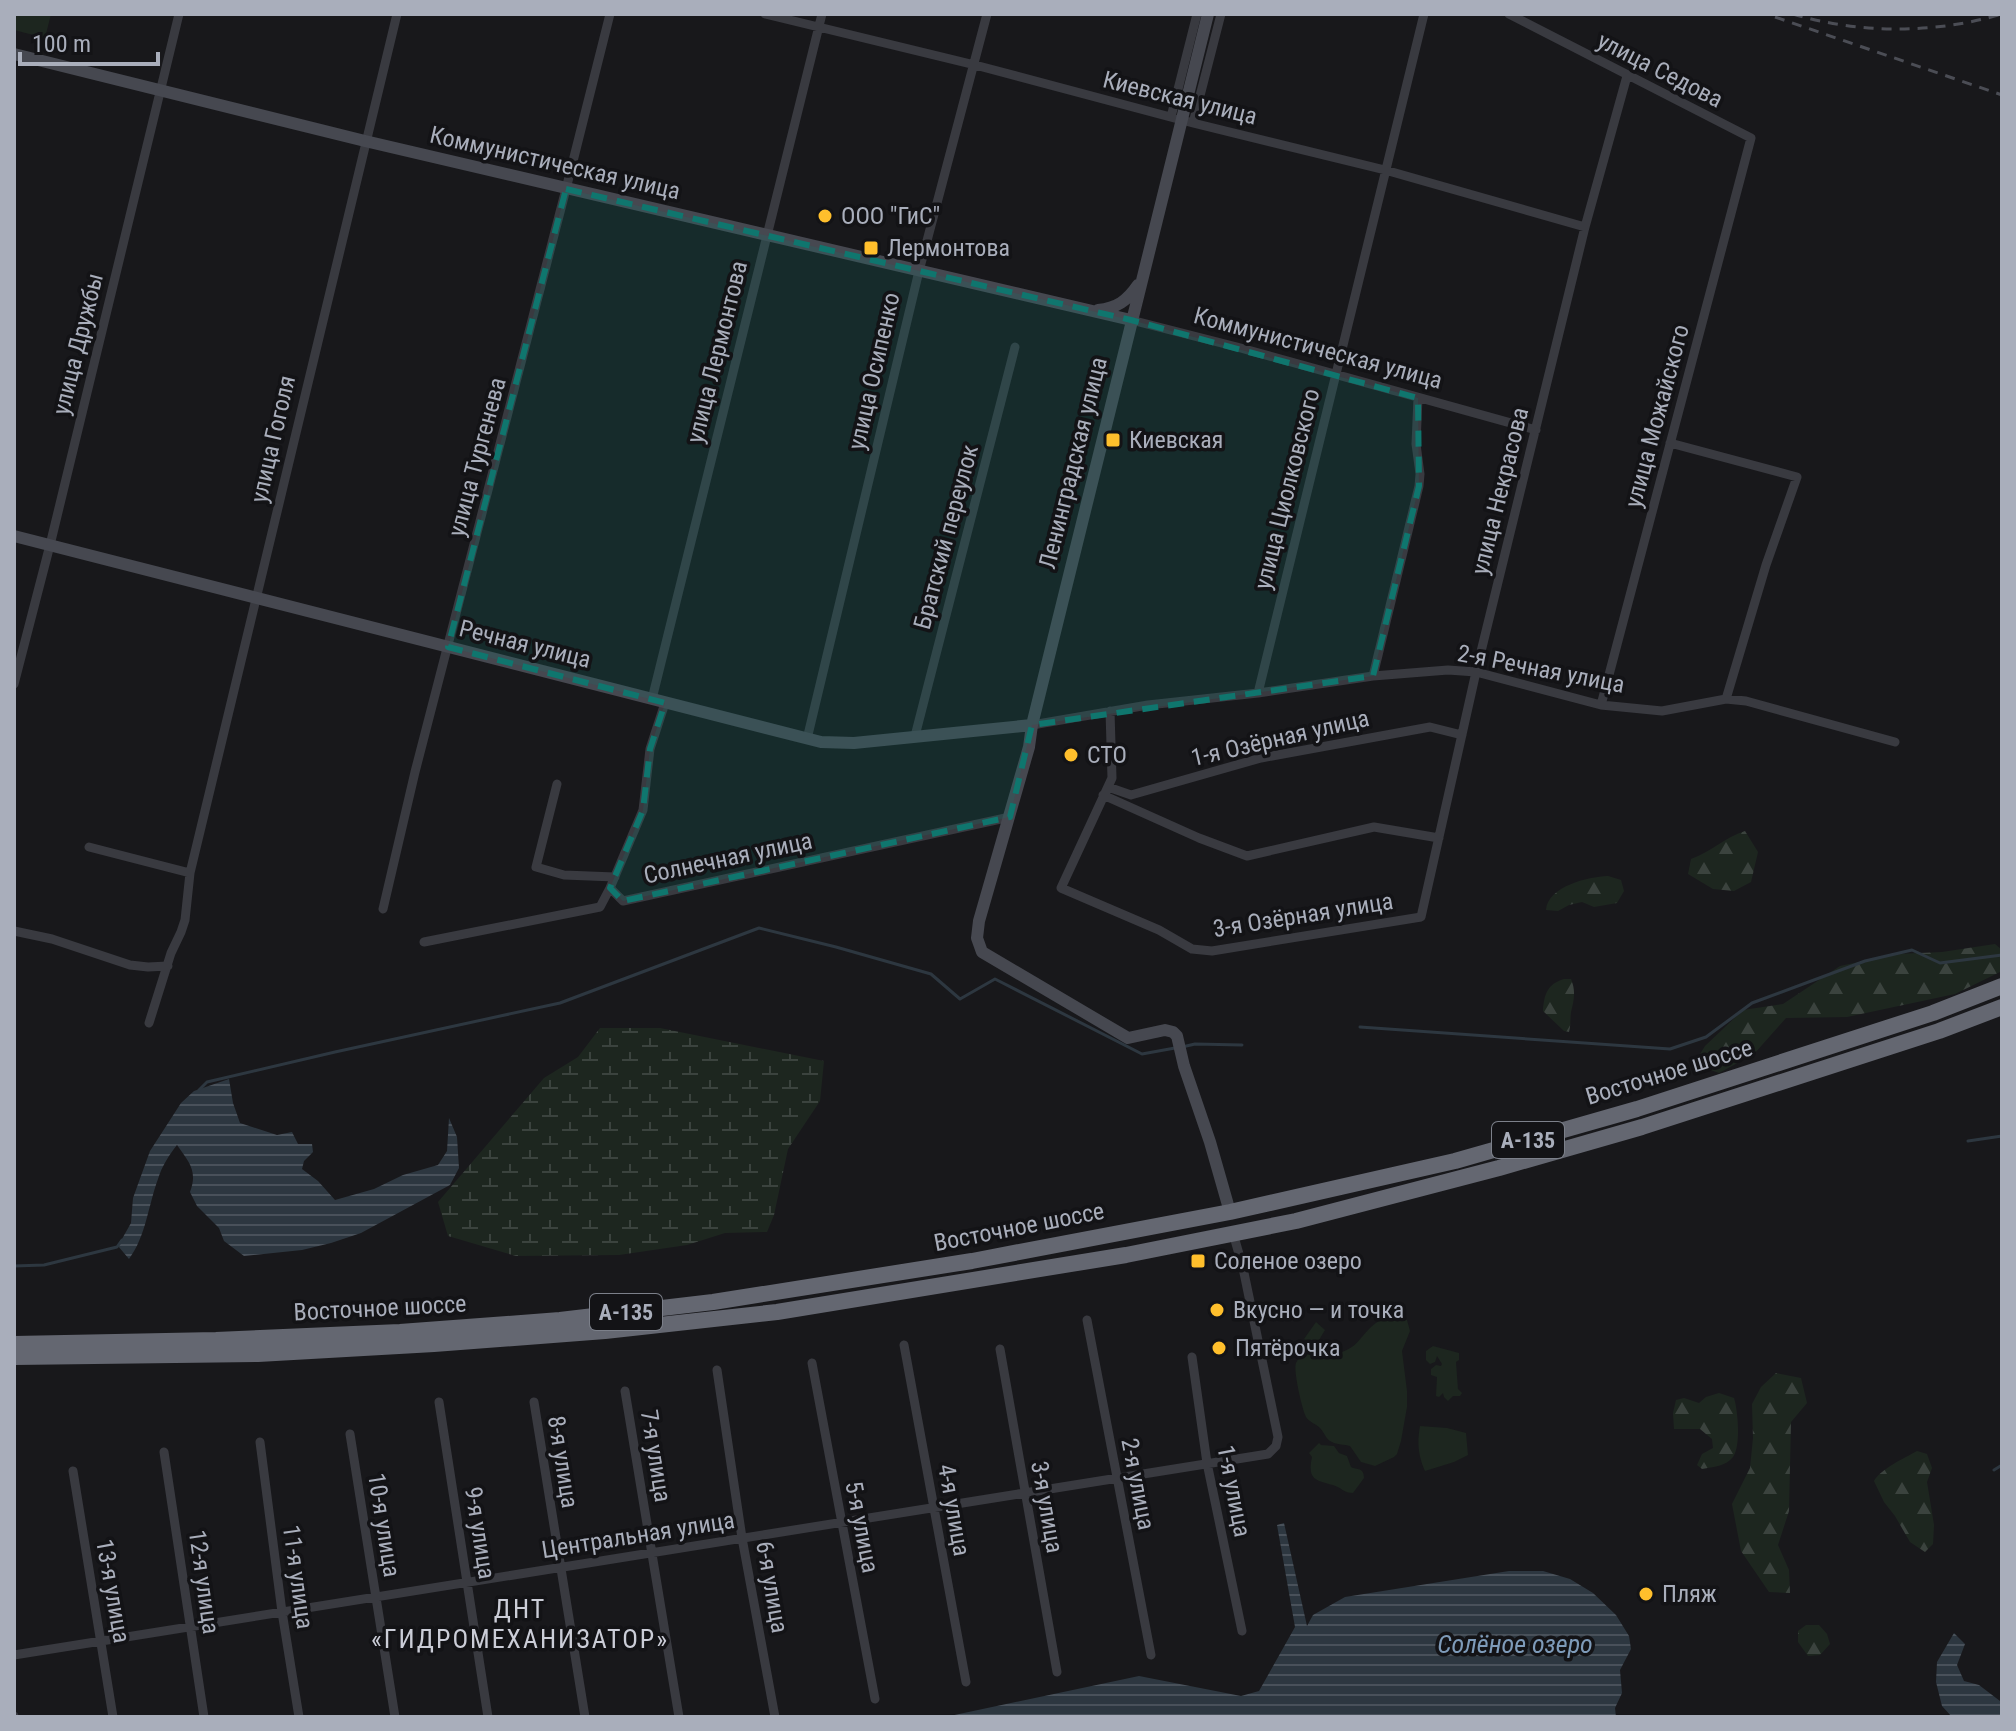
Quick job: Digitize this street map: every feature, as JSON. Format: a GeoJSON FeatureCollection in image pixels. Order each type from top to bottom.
{"type":"FeatureCollection","features":[{"type":"Feature","properties":{"kind":"highway","name":"Восточное шоссе"},"geometry":{"type":"LineString","coordinates":[[14,1344],[277,1338],[560,1320],[713,1302],[972,1261],[1230,1212],[1442,1164],[1637,1109],[1933,1013],[2002,986]]}},
{"type":"Feature","properties":{"kind":"highway","name":"Восточное шоссе"},"geometry":{"type":"LineString","coordinates":[[14,1357],[258,1354],[605,1331],[777,1312],[1126,1255],[1296,1221],[1499,1168],[1672,1117],[1939,1031],[2002,1007]]}},
{"type":"Feature","properties":{"kind":"highway"},"geometry":{"type":"LineString","coordinates":[[1495,1149],[1504,1156],[1499,1168]]}},
{"type":"Feature","properties":{"kind":"highway"},"geometry":{"type":"LineString","coordinates":[[936,1286],[908,1288],[900,1284],[902,1279],[909,1276],[962,1266],[972,1261]]}},
{"type":"Feature","properties":{"kind":"street","name":"улица Дружбы"},"geometry":{"type":"LineString","coordinates":[[14,684],[179,14]]}},
{"type":"Feature","properties":{"kind":"street","name":"улица Гоголя"},"geometry":{"type":"LineString","coordinates":[[149,1023],[185,920],[190,873],[397,14]]}},
{"type":"Feature","properties":{"kind":"street","name":"улица Тургенева"},"geometry":{"type":"LineString","coordinates":[[383,909],[415,772],[610,14]]}},
{"type":"Feature","properties":{"kind":"street","name":"Киевская улица"},"geometry":{"type":"LineString","coordinates":[[765,14],[1385,170],[1585,227]]}},
{"type":"Feature","properties":{"kind":"street","name":"улица Лермонтова"},"geometry":{"type":"LineString","coordinates":[[652,699],[822,14]]}},
{"type":"Feature","properties":{"kind":"street","name":"улица Осипенко"},"geometry":{"type":"LineString","coordinates":[[807,739],[919,271],[987,14]]}},
{"type":"Feature","properties":{"kind":"street"},"geometry":{"type":"LineString","coordinates":[[1182,120],[1197,14]]}},
{"type":"Feature","properties":{"kind":"street","name":"Ленинградская улица"},"geometry":{"type":"LineString","coordinates":[[1208,14],[1029,747],[979,921],[977,938],[982,952],[1128,1038],[1165,1030],[1177,1036],[1230,1212]]}},
{"type":"Feature","properties":{"kind":"street"},"geometry":{"type":"LineString","coordinates":[[1182,120],[1221,14]]}},
{"type":"Feature","properties":{"kind":"street","name":"улица Циолковского"},"geometry":{"type":"LineString","coordinates":[[1258,693],[1424,14]]}},
{"type":"Feature","properties":{"kind":"street","name":"улица Седова"},"geometry":{"type":"LineString","coordinates":[[1509,14],[1751,138]]}},
{"type":"Feature","properties":{"kind":"street","name":"Коммунистическая улица"},"geometry":{"type":"LineString","coordinates":[[14,54],[566,189],[1131,320],[1536,430]]}},
{"type":"Feature","properties":{"kind":"street","name":"улица Некрасова"},"geometry":{"type":"LineString","coordinates":[[1421,917],[1476,672],[1585,227],[1627,76]]}},
{"type":"Feature","properties":{"kind":"street","name":"улица Можайского"},"geometry":{"type":"LineString","coordinates":[[1601,705],[1751,138]]}},
{"type":"Feature","properties":{"kind":"street","name":"Коммунистическая улица"},"geometry":{"type":"LineString","coordinates":[[1088,310],[1121,304],[1142,279]]}},
{"type":"Feature","properties":{"kind":"street","name":"Братский переулок"},"geometry":{"type":"LineString","coordinates":[[915,736],[1015,347]]}},
{"type":"Feature","properties":{"kind":"street"},"geometry":{"type":"LineString","coordinates":[[1373,676],[1419,486],[1416,444],[1418,398]]}},
{"type":"Feature","properties":{"kind":"street"},"geometry":{"type":"LineString","coordinates":[[1670,443],[1797,477],[1766,565],[1726,699]]}},
{"type":"Feature","properties":{"kind":"street","name":"Речная улица"},"geometry":{"type":"LineString","coordinates":[[14,536],[807,739],[835,743],[1032,725]]}},
{"type":"Feature","properties":{"kind":"street","name":"2-я Речная улица"},"geometry":{"type":"LineString","coordinates":[[1032,725],[1110,711],[1373,676],[1448,670],[1476,672],[1601,705],[1662,711],[1726,699],[1746,701],[1895,742]]}},
{"type":"Feature","properties":{"kind":"street"},"geometry":{"type":"LineString","coordinates":[[610,888],[643,810],[650,749],[665,703]]}},
{"type":"Feature","properties":{"kind":"street"},"geometry":{"type":"LineString","coordinates":[[1110,711],[1112,778],[1105,791],[1199,838],[1247,856],[1374,827],[1439,838]]}},
{"type":"Feature","properties":{"kind":"street","name":"1-я Озёрная улица"},"geometry":{"type":"LineString","coordinates":[[1105,791],[1131,795],[1261,758],[1430,727],[1462,735]]}},
{"type":"Feature","properties":{"kind":"street"},"geometry":{"type":"LineString","coordinates":[[557,784],[536,867],[564,875],[615,877]]}},
{"type":"Feature","properties":{"kind":"street","name":"3-я Озёрная улица"},"geometry":{"type":"LineString","coordinates":[[1105,791],[1061,888],[1159,930],[1192,949],[1212,951],[1421,917]]}},
{"type":"Feature","properties":{"kind":"street","name":"Солнечная улица"},"geometry":{"type":"LineString","coordinates":[[424,942],[600,907],[610,888],[623,901],[1010,817]]}},
{"type":"Feature","properties":{"kind":"street"},"geometry":{"type":"LineString","coordinates":[[89,847],[190,873]]}},
{"type":"Feature","properties":{"kind":"street"},"geometry":{"type":"LineString","coordinates":[[14,931],[52,939],[130,965],[168,966]]}},
{"type":"Feature","properties":{"kind":"street","name":"Центральная улица"},"geometry":{"type":"LineString","coordinates":[[14,1655],[1268,1454],[1276,1446],[1278,1437],[1233,1233]]}},
{"type":"Feature","properties":{"kind":"street","name":"2-я улица"},"geometry":{"type":"LineString","coordinates":[[1087,1320],[1151,1655]]}},
{"type":"Feature","properties":{"kind":"street","name":"4-я улица"},"geometry":{"type":"LineString","coordinates":[[904,1345],[966,1682]]}},
{"type":"Feature","properties":{"kind":"street","name":"3-я улица"},"geometry":{"type":"LineString","coordinates":[[1000,1349],[1057,1672]]}},
{"type":"Feature","properties":{"kind":"street","name":"1-я улица"},"geometry":{"type":"LineString","coordinates":[[1192,1357],[1207,1463],[1242,1631]]}},
{"type":"Feature","properties":{"kind":"street","name":"5-я улица"},"geometry":{"type":"LineString","coordinates":[[812,1363],[875,1699]]}},
{"type":"Feature","properties":{"kind":"street","name":"6-я улица"},"geometry":{"type":"LineString","coordinates":[[717,1370],[742,1538],[775,1717]]}},
{"type":"Feature","properties":{"kind":"street","name":"7-я улица"},"geometry":{"type":"LineString","coordinates":[[625,1391],[679,1717]]}},
{"type":"Feature","properties":{"kind":"street","name":"9-я улица"},"geometry":{"type":"LineString","coordinates":[[439,1402],[488,1717]]}},
{"type":"Feature","properties":{"kind":"street","name":"8-я улица"},"geometry":{"type":"LineString","coordinates":[[534,1402],[585,1717]]}},
{"type":"Feature","properties":{"kind":"street","name":"10-я улица"},"geometry":{"type":"LineString","coordinates":[[350,1434],[395,1717]]}},
{"type":"Feature","properties":{"kind":"street","name":"11-я улица"},"geometry":{"type":"LineString","coordinates":[[260,1442],[299,1717]]}},
{"type":"Feature","properties":{"kind":"street","name":"12-я улица"},"geometry":{"type":"LineString","coordinates":[[164,1452],[204,1717]]}},
{"type":"Feature","properties":{"kind":"street","name":"13-я улица"},"geometry":{"type":"LineString","coordinates":[[73,1471],[113,1717]]}},
{"type":"Feature","properties":{"kind":"highlighted area"},"geometry":{"type":"Polygon","coordinates":[[[566,189],[1131,320],[1418,398],[1419,486],[1373,676],[1032,725],[1010,817],[623,901],[610,888],[643,810],[650,749],[665,703],[448,647],[566,189]]]}},
{"type":"Feature","properties":{"kind":"green space"},"geometry":{"type":"Polygon","coordinates":[[[15,14],[51,14],[45,38],[14,30],[15,14]]]}},
{"type":"Feature","properties":{"kind":"green space"},"geometry":{"type":"Polygon","coordinates":[[[1745,831],[1758,852],[1751,882],[1734,891],[1713,889],[1688,874],[1691,859],[1745,831]]]}},
{"type":"Feature","properties":{"kind":"green space"},"geometry":{"type":"Polygon","coordinates":[[[1608,876],[1621,880],[1624,891],[1617,903],[1594,907],[1582,902],[1558,911],[1546,910],[1554,895],[1570,884],[1608,876]]]}},
{"type":"Feature","properties":{"kind":"green space"},"geometry":{"type":"Polygon","coordinates":[[[1995,944],[2002,950],[2002,971],[1955,994],[1847,1017],[1786,1018],[1754,1054],[1719,1073],[1694,1064],[1705,1046],[1743,1010],[1783,1004],[1840,966],[1897,954],[1942,952],[1995,944]]]}},
{"type":"Feature","properties":{"kind":"green space"},"geometry":{"type":"Polygon","coordinates":[[[1564,979],[1571,979],[1574,992],[1569,1032],[1543,1011],[1548,991],[1564,979]]]}},
{"type":"Feature","properties":{"kind":"green space"},"geometry":{"type":"Polygon","coordinates":[[[600,1028],[660,1028],[824,1061],[820,1101],[788,1149],[774,1215],[767,1232],[725,1233],[687,1245],[619,1255],[516,1256],[448,1236],[438,1202],[544,1078],[578,1057],[600,1028]]]}},
{"type":"Feature","properties":{"kind":"green space"},"geometry":{"type":"Polygon","coordinates":[[[1396,1315],[1407,1320],[1410,1331],[1402,1351],[1407,1407],[1397,1454],[1375,1466],[1361,1462],[1350,1446],[1330,1441],[1320,1428],[1307,1419],[1295,1367],[1305,1355],[1336,1353],[1350,1348],[1377,1322],[1396,1315]]]}},
{"type":"Feature","properties":{"kind":"green space"},"geometry":{"type":"Polygon","coordinates":[[[1316,1322],[1325,1330],[1316,1345],[1304,1339],[1316,1322]]]}},
{"type":"Feature","properties":{"kind":"green space"},"geometry":{"type":"Polygon","coordinates":[[[1433,1346],[1459,1353],[1456,1362],[1458,1389],[1462,1393],[1448,1401],[1443,1393],[1436,1396],[1437,1377],[1431,1375],[1431,1369],[1442,1364],[1437,1356],[1435,1362],[1430,1364],[1426,1360],[1426,1351],[1433,1346]]]}},
{"type":"Feature","properties":{"kind":"green space"},"geometry":{"type":"Polygon","coordinates":[[[1776,1373],[1801,1378],[1807,1403],[1791,1422],[1789,1511],[1778,1545],[1789,1570],[1790,1593],[1769,1592],[1741,1551],[1732,1504],[1750,1468],[1752,1404],[1761,1387],[1776,1373]]]}},
{"type":"Feature","properties":{"kind":"green space"},"geometry":{"type":"Polygon","coordinates":[[[1719,1393],[1734,1398],[1738,1419],[1736,1452],[1719,1466],[1702,1469],[1697,1465],[1702,1454],[1713,1448],[1712,1439],[1700,1429],[1674,1429],[1673,1413],[1676,1400],[1684,1398],[1699,1403],[1719,1393]]]}},
{"type":"Feature","properties":{"kind":"green space"},"geometry":{"type":"Polygon","coordinates":[[[1420,1426],[1466,1433],[1468,1455],[1425,1471],[1419,1449],[1420,1426]]]}},
{"type":"Feature","properties":{"kind":"green space"},"geometry":{"type":"Polygon","coordinates":[[[1319,1443],[1334,1446],[1339,1453],[1347,1456],[1351,1467],[1363,1472],[1364,1478],[1353,1493],[1314,1478],[1309,1453],[1319,1443]]]}},
{"type":"Feature","properties":{"kind":"green space"},"geometry":{"type":"Polygon","coordinates":[[[1917,1451],[1927,1454],[1932,1468],[1927,1482],[1934,1525],[1933,1544],[1925,1552],[1910,1542],[1874,1481],[1887,1468],[1917,1451]]]}},
{"type":"Feature","properties":{"kind":"green space"},"geometry":{"type":"Polygon","coordinates":[[[1806,1625],[1819,1625],[1827,1634],[1830,1644],[1820,1655],[1808,1656],[1798,1642],[1798,1631],[1806,1625]]]}},
{"type":"Feature","properties":{"kind":"water"},"geometry":{"type":"Polygon","coordinates":[[[229,1079],[240,1123],[277,1135],[292,1132],[298,1144],[312,1144],[313,1152],[304,1161],[302,1169],[335,1200],[438,1165],[447,1151],[449,1118],[457,1137],[459,1168],[450,1185],[361,1233],[302,1250],[244,1256],[224,1241],[219,1228],[197,1206],[190,1192],[193,1178],[191,1167],[177,1145],[162,1170],[143,1231],[129,1259],[118,1246],[131,1223],[133,1198],[150,1151],[181,1103],[194,1091],[229,1079]]]}},
{"type":"Feature","properties":{"kind":"water","name":"Солёное озеро"},"geometry":{"type":"Polygon","coordinates":[[[1284,1523],[1307,1626],[1313,1615],[1345,1597],[1509,1571],[1543,1571],[1570,1579],[1593,1593],[1616,1615],[1629,1636],[1631,1649],[1620,1670],[1622,1693],[1615,1708],[1616,1717],[945,1717],[1139,1676],[1241,1696],[1259,1691],[1295,1627],[1277,1525],[1284,1523]]]}},
{"type":"Feature","properties":{"kind":"water"},"geometry":{"type":"Polygon","coordinates":[[[1954,1633],[1965,1644],[1957,1665],[1964,1681],[1979,1685],[2000,1701],[2002,1717],[1952,1717],[1942,1706],[1936,1682],[1937,1662],[1954,1633]]]}},
{"type":"Feature","properties":{"kind":"waterway"},"geometry":{"type":"LineString","coordinates":[[199,1090],[207,1082],[560,1003],[759,928],[931,974],[960,999],[995,979],[1142,1054],[1175,1048]]}},
{"type":"Feature","properties":{"kind":"waterway"},"geometry":{"type":"LineString","coordinates":[[1360,1027],[1670,1049],[1706,1037],[1752,1003],[1865,961],[1912,950],[1940,963],[2002,955]]}},
{"type":"Feature","properties":{"kind":"waterway"},"geometry":{"type":"LineString","coordinates":[[1182,1047],[1195,1044],[1242,1045]]}},
{"type":"Feature","properties":{"kind":"waterway"},"geometry":{"type":"LineString","coordinates":[[1968,1141],[2002,1136]]}},
{"type":"Feature","properties":{"kind":"waterway"},"geometry":{"type":"LineString","coordinates":[[14,1266],[44,1265],[117,1247],[122,1240]]}},
{"type":"Feature","properties":{"kind":"waterway"},"geometry":{"type":"LineString","coordinates":[[1994,1470],[2002,1465]]}},
{"type":"Feature","properties":{"kind":"railway"},"geometry":{"type":"LineString","coordinates":[[1793,14],[1844,25],[1898,29],[1950,25],[2002,14]]}},
{"type":"Feature","properties":{"kind":"railway"},"geometry":{"type":"LineString","coordinates":[[1775,17],[2002,95]]}},
{"type":"Feature","properties":{"kind":"place","name":"ООО \"ГиС\""},"geometry":{"type":"Point","coordinates":[825,216]}},
{"type":"Feature","properties":{"kind":"place","name":"Лермонтова"},"geometry":{"type":"Point","coordinates":[871,248]}},
{"type":"Feature","properties":{"kind":"place","name":"Киевская"},"geometry":{"type":"Point","coordinates":[1113,440]}},
{"type":"Feature","properties":{"kind":"place","name":"СТО"},"geometry":{"type":"Point","coordinates":[1071,755]}},
{"type":"Feature","properties":{"kind":"place","name":"Соленое озеро"},"geometry":{"type":"Point","coordinates":[1198,1261]}},
{"type":"Feature","properties":{"kind":"place","name":"Вкусно — и точка"},"geometry":{"type":"Point","coordinates":[1217,1310]}},
{"type":"Feature","properties":{"kind":"place","name":"Пятёрочка"},"geometry":{"type":"Point","coordinates":[1219,1348]}},
{"type":"Feature","properties":{"kind":"place","name":"Пляж"},"geometry":{"type":"Point","coordinates":[1646,1594]}},
{"type":"Feature","properties":{"kind":"district","name":"ДНТ «ГИДРОМЕХАНИЗАТОР»"},"geometry":{"type":"Point","coordinates":[520,1624]}}]}
